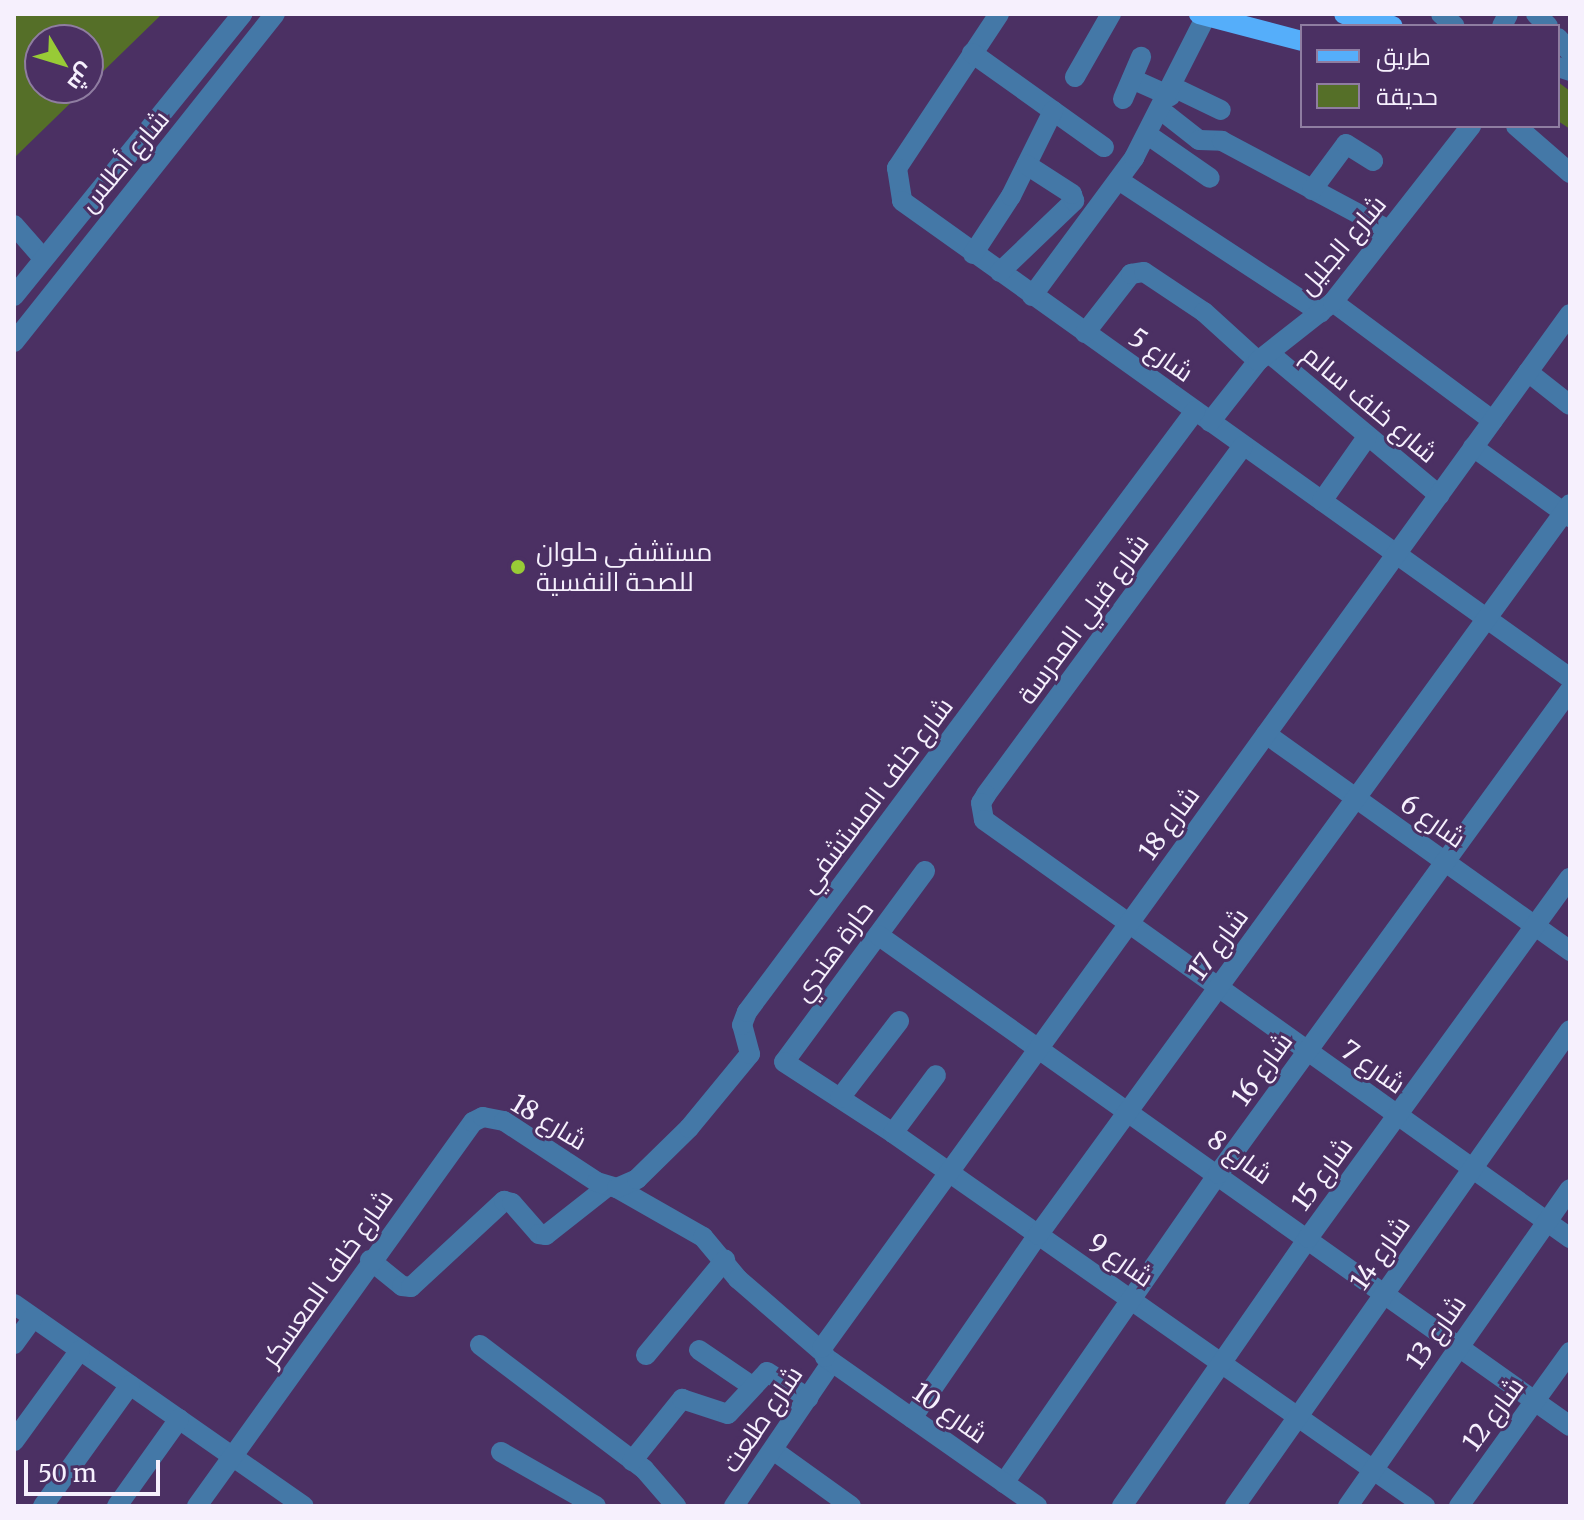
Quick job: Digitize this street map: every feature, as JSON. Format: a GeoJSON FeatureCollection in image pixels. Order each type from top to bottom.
{"type":"FeatureCollection","features":[{"type":"Feature","properties":{"kind":"main road"},"geometry":{"type":"LineString","coordinates":[[1203,15],[1300,40]]}},
{"type":"Feature","properties":{"kind":"main road"},"geometry":{"type":"LineString","coordinates":[[1356,15],[1386,24]]}},
{"type":"Feature","properties":{"kind":"street","name":"شارع أطلس"},"geometry":{"type":"LineString","coordinates":[[14,296],[42,257],[242,14]]}},
{"type":"Feature","properties":{"kind":"street","name":"شارع أطلس"},"geometry":{"type":"LineString","coordinates":[[14,342],[275,14]]}},
{"type":"Feature","properties":{"kind":"street","name":"شارع 5"},"geometry":{"type":"LineString","coordinates":[[999,14],[903,157],[895,179],[902,201],[1570,678]]}},
{"type":"Feature","properties":{"kind":"street"},"geometry":{"type":"LineString","coordinates":[[1075,77],[1111,14]]}},
{"type":"Feature","properties":{"kind":"street"},"geometry":{"type":"LineString","coordinates":[[1032,296],[1120,181],[1148,135],[1168,98],[1203,15]]}},
{"type":"Feature","properties":{"kind":"street"},"geometry":{"type":"LineString","coordinates":[[972,53],[1104,147]]}},
{"type":"Feature","properties":{"kind":"street"},"geometry":{"type":"LineString","coordinates":[[1123,99],[1141,57]]}},
{"type":"Feature","properties":{"kind":"street"},"geometry":{"type":"LineString","coordinates":[[1132,79],[1168,98],[1221,110]]}},
{"type":"Feature","properties":{"kind":"street"},"geometry":{"type":"LineString","coordinates":[[1168,98],[1199,140],[1222,141],[1389,230]]}},
{"type":"Feature","properties":{"kind":"street"},"geometry":{"type":"LineString","coordinates":[[973,254],[1027,165],[1053,111]]}},
{"type":"Feature","properties":{"kind":"street","name":"شارع الجليل"},"geometry":{"type":"LineString","coordinates":[[1202,416],[1264,357],[1327,307],[1469,128]]}},
{"type":"Feature","properties":{"kind":"street"},"geometry":{"type":"LineString","coordinates":[[1518,128],[1570,173]]}},
{"type":"Feature","properties":{"kind":"street"},"geometry":{"type":"LineString","coordinates":[[1148,135],[1210,178]]}},
{"type":"Feature","properties":{"kind":"street"},"geometry":{"type":"LineString","coordinates":[[1312,190],[1344,145],[1373,161]]}},
{"type":"Feature","properties":{"kind":"street"},"geometry":{"type":"LineString","coordinates":[[1000,272],[1074,201],[1072,194],[1027,165]]}},
{"type":"Feature","properties":{"kind":"street"},"geometry":{"type":"LineString","coordinates":[[1120,181],[1327,307],[1493,421]]}},
{"type":"Feature","properties":{"kind":"street"},"geometry":{"type":"LineString","coordinates":[[14,225],[42,257]]}},
{"type":"Feature","properties":{"kind":"street","name":"شارع خلف سالم"},"geometry":{"type":"LineString","coordinates":[[1085,333],[1131,274],[1144,272],[1264,357],[1439,495]]}},
{"type":"Feature","properties":{"kind":"street","name":"شارع 18"},"geometry":{"type":"LineString","coordinates":[[827,1357],[949,1172],[1570,314]]}},
{"type":"Feature","properties":{"kind":"street"},"geometry":{"type":"LineString","coordinates":[[1528,372],[1570,405]]}},
{"type":"Feature","properties":{"kind":"street","name":"شارع خلف المستشفي"},"geometry":{"type":"LineString","coordinates":[[370,1260],[402,1286],[411,1287],[504,1201],[512,1203],[539,1234],[546,1235],[612,1187],[637,1179],[671,1147],[748,1057],[750,1046],[742,1025],[747,1012],[1202,416]]}},
{"type":"Feature","properties":{"kind":"street"},"geometry":{"type":"LineString","coordinates":[[1322,501],[1367,437]]}},
{"type":"Feature","properties":{"kind":"street","name":"شارع قبلي المدرسة"},"geometry":{"type":"LineString","coordinates":[[990,826],[981,812],[986,795],[1243,446]]}},
{"type":"Feature","properties":{"kind":"street"},"geometry":{"type":"LineString","coordinates":[[1473,447],[1568,511]]}},
{"type":"Feature","properties":{"kind":"street","name":"شارع 17"},"geometry":{"type":"LineString","coordinates":[[912,1418],[1038,1235],[1486,618],[1568,511]]}},
{"type":"Feature","properties":{"kind":"street","name":"شارع 16"},"geometry":{"type":"LineString","coordinates":[[1004,1483],[1218,1174],[1570,690]]}},
{"type":"Feature","properties":{"kind":"street","name":"شارع 6"},"geometry":{"type":"LineString","coordinates":[[1266,734],[1570,951]]}},
{"type":"Feature","properties":{"kind":"street","name":"شارع 7"},"geometry":{"type":"LineString","coordinates":[[990,826],[1570,1238]]}},
{"type":"Feature","properties":{"kind":"street","name":"حارة هندي"},"geometry":{"type":"LineString","coordinates":[[784,1062],[925,871]]}},
{"type":"Feature","properties":{"kind":"street","name":"شارع 15"},"geometry":{"type":"LineString","coordinates":[[1122,1506],[1308,1238],[1570,878]]}},
{"type":"Feature","properties":{"kind":"street","name":"شارع 8"},"geometry":{"type":"LineString","coordinates":[[878,935],[1038,1050],[1129,1110],[1570,1426]]}},
{"type":"Feature","properties":{"kind":"street"},"geometry":{"type":"LineString","coordinates":[[840,1098],[899,1021]]}},
{"type":"Feature","properties":{"kind":"street","name":"شارع 14"},"geometry":{"type":"LineString","coordinates":[[1235,1506],[1570,1030]]}},
{"type":"Feature","properties":{"kind":"street","name":"شارع 9"},"geometry":{"type":"LineString","coordinates":[[784,1062],[893,1133],[1425,1506]]}},
{"type":"Feature","properties":{"kind":"street"},"geometry":{"type":"LineString","coordinates":[[893,1133],[936,1075]]}},
{"type":"Feature","properties":{"kind":"street","name":"شارع 18"},"geometry":{"type":"LineString","coordinates":[[465,1130],[483,1117],[494,1117],[612,1187]]}},
{"type":"Feature","properties":{"kind":"street","name":"شارع خلف المعسكر"},"geometry":{"type":"LineString","coordinates":[[197,1506],[465,1130]]}},
{"type":"Feature","properties":{"kind":"street","name":"شارع 10"},"geometry":{"type":"LineString","coordinates":[[612,1187],[677,1220],[725,1260],[738,1279],[827,1357],[1037,1506]]}},
{"type":"Feature","properties":{"kind":"street","name":"شارع 13"},"geometry":{"type":"LineString","coordinates":[[1348,1506],[1457,1346],[1570,1189]]}},
{"type":"Feature","properties":{"kind":"street"},"geometry":{"type":"LineString","coordinates":[[646,1355],[725,1260]]}},
{"type":"Feature","properties":{"kind":"street"},"geometry":{"type":"LineString","coordinates":[[14,1304],[233,1457],[278,1499],[304,1506]]}},
{"type":"Feature","properties":{"kind":"street"},"geometry":{"type":"LineString","coordinates":[[14,1344],[33,1318]]}},
{"type":"Feature","properties":{"kind":"street"},"geometry":{"type":"LineString","coordinates":[[480,1345],[632,1461],[676,1506]]}},
{"type":"Feature","properties":{"kind":"street"},"geometry":{"type":"LineString","coordinates":[[14,1441],[80,1350]]}},
{"type":"Feature","properties":{"kind":"street"},"geometry":{"type":"LineString","coordinates":[[699,1350],[752,1386]]}},
{"type":"Feature","properties":{"kind":"street","name":"شارع 12"},"geometry":{"type":"LineString","coordinates":[[1459,1506],[1570,1352]]}},
{"type":"Feature","properties":{"kind":"street","name":"شارع طلعت"},"geometry":{"type":"LineString","coordinates":[[734,1506],[808,1398],[827,1357]]}},
{"type":"Feature","properties":{"kind":"street"},"geometry":{"type":"LineString","coordinates":[[632,1461],[677,1402],[688,1399],[728,1414],[763,1373],[772,1372],[808,1398]]}},
{"type":"Feature","properties":{"kind":"street"},"geometry":{"type":"LineString","coordinates":[[43,1506],[130,1385]]}},
{"type":"Feature","properties":{"kind":"street"},"geometry":{"type":"LineString","coordinates":[[117,1506],[179,1419]]}},
{"type":"Feature","properties":{"kind":"street"},"geometry":{"type":"LineString","coordinates":[[773,1450],[851,1506]]}},
{"type":"Feature","properties":{"kind":"street"},"geometry":{"type":"LineString","coordinates":[[501,1452],[596,1506]]}},
{"type":"Feature","properties":{"kind":"green space"},"geometry":{"type":"Polygon","coordinates":[[[14,14],[162,14],[104,70],[104,24],[24,24],[24,104],[70,104],[14,158],[14,14]]]}},
{"type":"Feature","properties":{"kind":"green space"},"geometry":{"type":"Polygon","coordinates":[[[1560,84],[1570,91],[1570,129],[1560,122],[1560,84]]]}},
{"type":"Feature","properties":{"kind":"place","name":"مستشفي حلوان للصحة النفسية"},"geometry":{"type":"Point","coordinates":[518,567]}}]}
